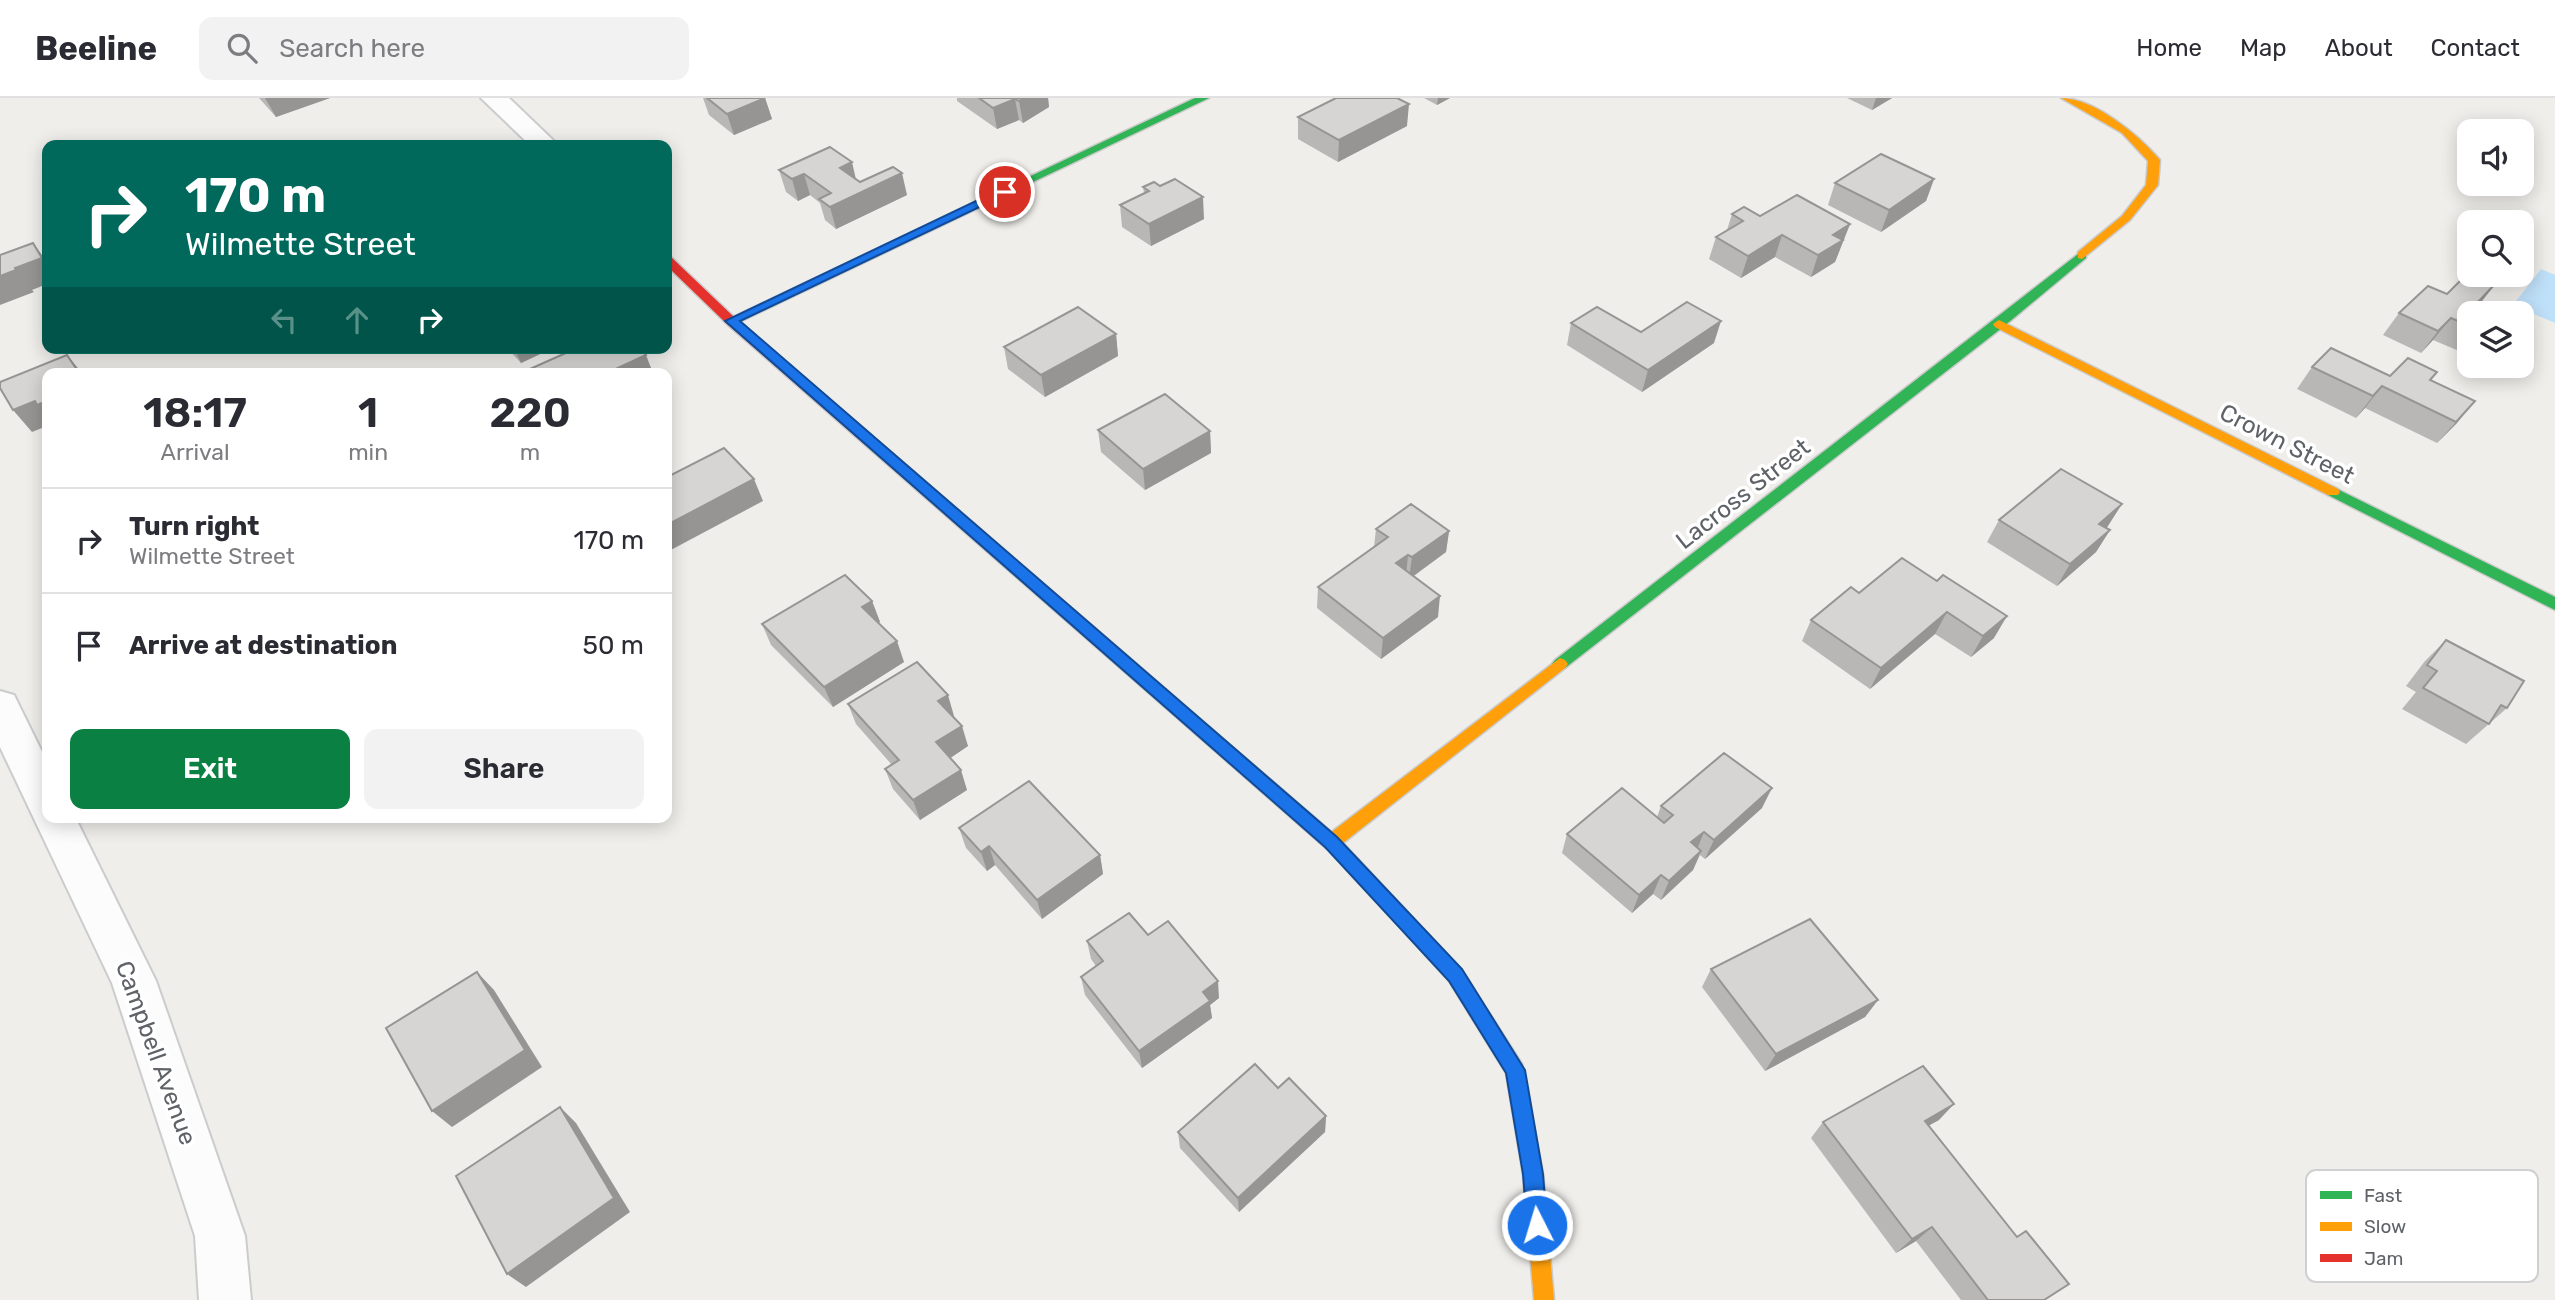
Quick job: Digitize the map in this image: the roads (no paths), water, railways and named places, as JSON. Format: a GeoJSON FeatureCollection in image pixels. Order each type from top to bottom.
{"type":"FeatureCollection","features":[{"type":"Feature","properties":{"kind":"street"},"geometry":{"type":"LineString","coordinates":[[495,98],[540,140]]}},
{"type":"Feature","properties":{"kind":"street"},"geometry":{"type":"LineString","coordinates":[[731,321],[1204,98]]}},
{"type":"Feature","properties":{"kind":"street","name":"Lacross Street"},"geometry":{"type":"LineString","coordinates":[[1331,842],[1999,324],[2126,218],[2152,185],[2154,160],[2143,144],[2127,131],[2066,98]]}},
{"type":"Feature","properties":{"kind":"street"},"geometry":{"type":"LineString","coordinates":[[672,265],[731,321],[1331,842],[1455,975],[1515,1070],[1533,1174],[1544,1300]]}},
{"type":"Feature","properties":{"kind":"street","name":"Crown Street"},"geometry":{"type":"LineString","coordinates":[[1999,324],[2555,604]]}},
{"type":"Feature","properties":{"kind":"street"},"geometry":{"type":"LineString","coordinates":[[0,706],[42,793]]}},
{"type":"Feature","properties":{"kind":"street","name":"Campbell Avenue"},"geometry":{"type":"LineString","coordinates":[[57,823],[134,981],[220,1236],[225,1300]]}},
{"type":"Feature","properties":{"kind":"water"},"geometry":{"type":"Polygon","coordinates":[[[2541,269],[2555,275],[2555,323],[2534,314],[2534,301],[2516,301],[2527,287],[2534,287],[2534,278],[2541,269]]]}}]}
